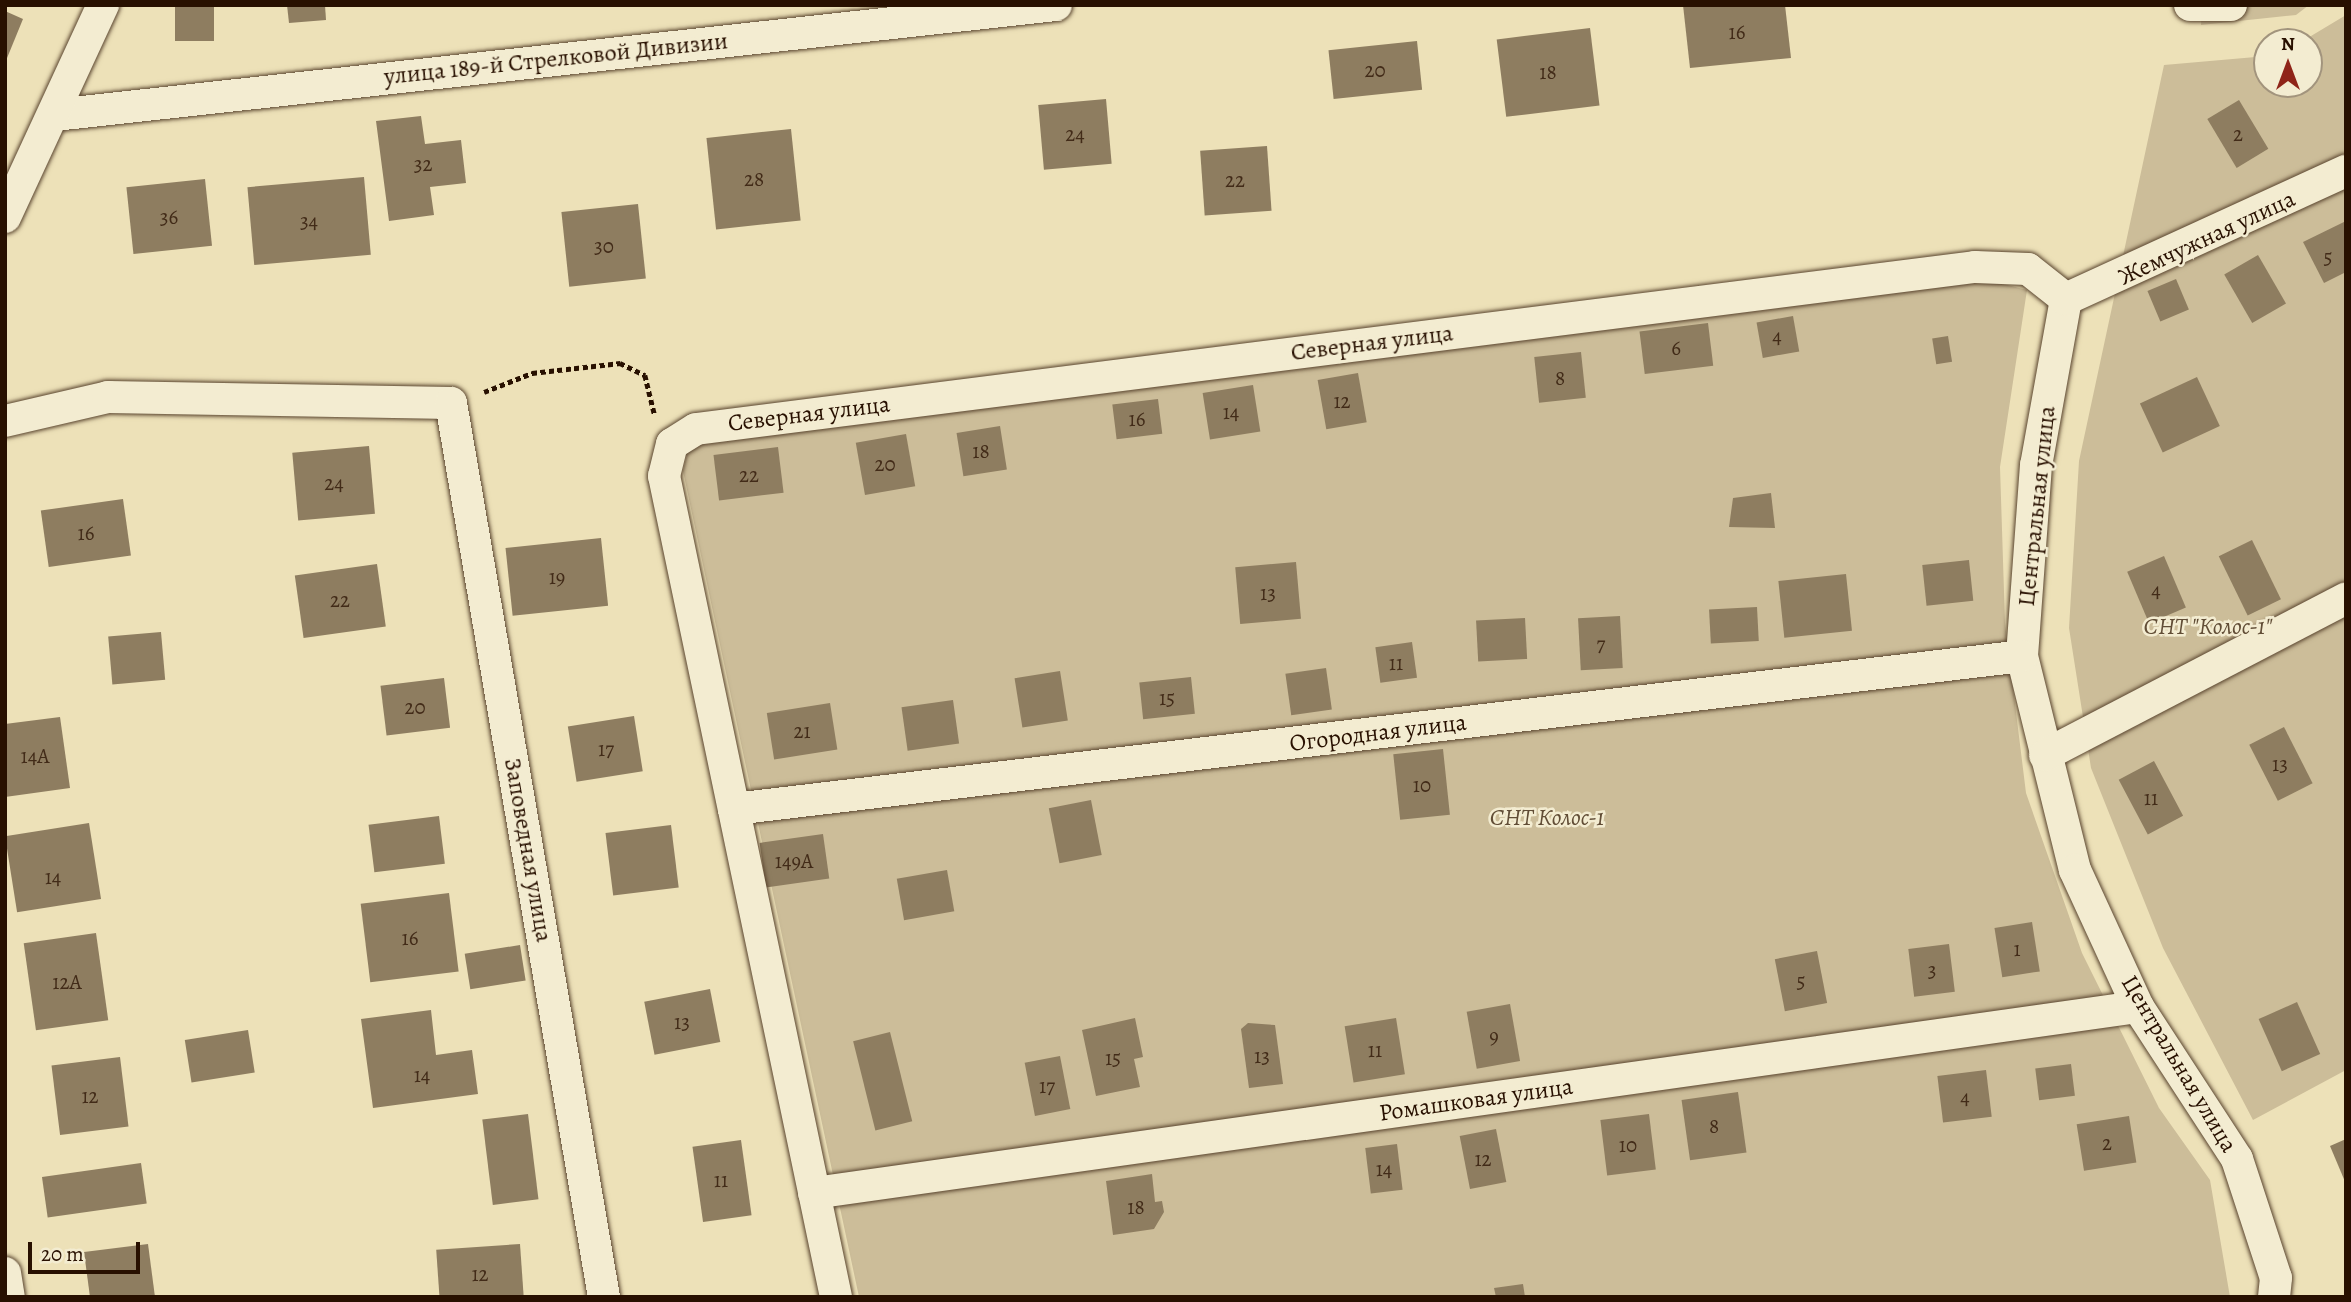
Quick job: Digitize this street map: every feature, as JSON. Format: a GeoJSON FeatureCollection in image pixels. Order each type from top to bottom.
{"type":"FeatureCollection","features":[{"type":"Feature","properties":{"kind":"street"},"geometry":{"type":"LineString","coordinates":[[5,217],[55,115],[103,5]]}},
{"type":"Feature","properties":{"kind":"street","name":"улица 189-й Стрелковой Дивизии"},"geometry":{"type":"LineString","coordinates":[[55,115],[847,15],[1056,5]]}},
{"type":"Feature","properties":{"kind":"street"},"geometry":{"type":"LineString","coordinates":[[2190,8],[2231,5]]}},
{"type":"Feature","properties":{"kind":"street","name":"Жемчужная улица"},"geometry":{"type":"LineString","coordinates":[[2066,299],[2346,171]]}},
{"type":"Feature","properties":{"kind":"street","name":"Северная улица"},"geometry":{"type":"LineString","coordinates":[[672,444],[696,429],[1975,267],[2028,269],[2066,299]]}},
{"type":"Feature","properties":{"kind":"street","name":"Центральная улица"},"geometry":{"type":"LineString","coordinates":[[2066,299],[2036,465],[2022,656],[2075,870],[2138,1007],[2237,1159],[2276,1278],[2274,1297]]}},
{"type":"Feature","properties":{"kind":"street"},"geometry":{"type":"LineString","coordinates":[[5,421],[108,397],[463,400]]}},
{"type":"Feature","properties":{"kind":"street","name":"Заповедная улица"},"geometry":{"type":"LineString","coordinates":[[463,400],[604,1297]]}},
{"type":"Feature","properties":{"kind":"street"},"geometry":{"type":"LineString","coordinates":[[672,444],[664,476],[836,1297]]}},
{"type":"Feature","properties":{"kind":"street"},"geometry":{"type":"LineString","coordinates":[[2045,755],[2346,598]]}},
{"type":"Feature","properties":{"kind":"street","name":"Огородная улица"},"geometry":{"type":"LineString","coordinates":[[734,809],[2022,656]]}},
{"type":"Feature","properties":{"kind":"street","name":"Ромашковая улица"},"geometry":{"type":"LineString","coordinates":[[814,1193],[2138,1007]]}},
{"type":"Feature","properties":{"kind":"street"},"geometry":{"type":"LineString","coordinates":[[5,1273],[9,1297]]}},
{"type":"Feature","properties":{"kind":"path"},"geometry":{"type":"LineString","coordinates":[[463,400],[507,380],[598,364],[634,366],[645,375],[650,409],[672,444]]}},
{"type":"Feature","properties":{"kind":"green space"},"geometry":{"type":"Polygon","coordinates":[[[2202,5],[2309,5],[2296,15],[2201,25],[2202,5]]]}},
{"type":"Feature","properties":{"kind":"green space","name":"СНТ \"Колос-1\""},"geometry":{"type":"Polygon","coordinates":[[[2346,15],[2346,1070],[2253,1120],[2163,948],[2091,768],[2069,628],[2079,461],[2164,65],[2253,57],[2253,98],[2323,98],[2323,29],[2346,15]]]}},
{"type":"Feature","properties":{"kind":"green space","name":"СНТ Колос-1"},"geometry":{"type":"Polygon","coordinates":[[[1984,279],[2027,290],[2000,467],[2005,623],[2026,793],[2082,953],[2159,1108],[2210,1180],[2230,1297],[859,1297],[683,471],[689,446],[1984,279]]]}},
{"type":"Feature","properties":{"kind":"building"},"geometry":{"type":"Polygon","coordinates":[[[175,5],[214,5],[214,41],[175,41],[175,5]]]}},
{"type":"Feature","properties":{"kind":"building"},"geometry":{"type":"Polygon","coordinates":[[[287,5],[325,5],[326,20],[289,23],[287,5]]]}},
{"type":"Feature","properties":{"kind":"building"},"geometry":{"type":"Polygon","coordinates":[[[1683,5],[1785,5],[1791,58],[1690,68],[1683,5]]]}},
{"type":"Feature","properties":{"kind":"building"},"geometry":{"type":"Polygon","coordinates":[[[5,11],[23,19],[5,63],[5,11]]]}},
{"type":"Feature","properties":{"kind":"building"},"geometry":{"type":"Polygon","coordinates":[[[1590,28],[1600,105],[1506,117],[1497,39],[1590,28]]]}},
{"type":"Feature","properties":{"kind":"building"},"geometry":{"type":"Polygon","coordinates":[[[1417,41],[1422,90],[1334,99],[1328,50],[1417,41]]]}},
{"type":"Feature","properties":{"kind":"building"},"geometry":{"type":"Polygon","coordinates":[[[1106,99],[1112,164],[1044,170],[1038,105],[1106,99]]]}},
{"type":"Feature","properties":{"kind":"building"},"geometry":{"type":"Polygon","coordinates":[[[2239,100],[2268,149],[2237,168],[2207,119],[2239,100]]]}},
{"type":"Feature","properties":{"kind":"building"},"geometry":{"type":"Polygon","coordinates":[[[421,116],[425,144],[461,140],[466,183],[430,187],[434,215],[389,221],[376,121],[421,116]]]}},
{"type":"Feature","properties":{"kind":"building"},"geometry":{"type":"Polygon","coordinates":[[[791,129],[801,220],[716,229],[706,138],[791,129]]]}},
{"type":"Feature","properties":{"kind":"building"},"geometry":{"type":"Polygon","coordinates":[[[1267,146],[1272,211],[1205,216],[1200,151],[1267,146]]]}},
{"type":"Feature","properties":{"kind":"building"},"geometry":{"type":"Polygon","coordinates":[[[364,177],[371,255],[254,265],[247,187],[364,177]]]}},
{"type":"Feature","properties":{"kind":"building"},"geometry":{"type":"Polygon","coordinates":[[[205,179],[212,246],[133,254],[126,187],[205,179]]]}},
{"type":"Feature","properties":{"kind":"building"},"geometry":{"type":"Polygon","coordinates":[[[638,204],[646,279],[569,287],[561,212],[638,204]]]}},
{"type":"Feature","properties":{"kind":"building"},"geometry":{"type":"Polygon","coordinates":[[[2346,221],[2346,272],[2324,283],[2303,242],[2346,221]]]}},
{"type":"Feature","properties":{"kind":"building"},"geometry":{"type":"Polygon","coordinates":[[[2258,255],[2286,303],[2252,323],[2224,274],[2258,255]]]}},
{"type":"Feature","properties":{"kind":"building"},"geometry":{"type":"Polygon","coordinates":[[[2176,279],[2189,309],[2160,321],[2147,291],[2176,279]]]}},
{"type":"Feature","properties":{"kind":"building"},"geometry":{"type":"Polygon","coordinates":[[[1793,316],[1799,351],[1763,358],[1757,322],[1793,316]]]}},
{"type":"Feature","properties":{"kind":"building"},"geometry":{"type":"Polygon","coordinates":[[[1708,323],[1713,366],[1645,374],[1640,331],[1708,323]]]}},
{"type":"Feature","properties":{"kind":"building"},"geometry":{"type":"Polygon","coordinates":[[[1948,336],[1952,362],[1936,364],[1932,339],[1948,336]]]}},
{"type":"Feature","properties":{"kind":"building"},"geometry":{"type":"Polygon","coordinates":[[[1581,352],[1586,398],[1539,403],[1534,357],[1581,352]]]}},
{"type":"Feature","properties":{"kind":"building"},"geometry":{"type":"Polygon","coordinates":[[[1358,373],[1367,422],[1326,429],[1318,380],[1358,373]]]}},
{"type":"Feature","properties":{"kind":"building"},"geometry":{"type":"Polygon","coordinates":[[[2197,377],[2220,426],[2163,453],[2140,404],[2197,377]]]}},
{"type":"Feature","properties":{"kind":"building"},"geometry":{"type":"Polygon","coordinates":[[[1253,385],[1260,431],[1210,439],[1203,393],[1253,385]]]}},
{"type":"Feature","properties":{"kind":"building"},"geometry":{"type":"Polygon","coordinates":[[[1158,399],[1162,434],[1117,439],[1112,405],[1158,399]]]}},
{"type":"Feature","properties":{"kind":"building"},"geometry":{"type":"Polygon","coordinates":[[[1000,426],[1007,469],[963,476],[957,433],[1000,426]]]}},
{"type":"Feature","properties":{"kind":"building"},"geometry":{"type":"Polygon","coordinates":[[[906,434],[915,486],[865,495],[856,443],[906,434]]]}},
{"type":"Feature","properties":{"kind":"building"},"geometry":{"type":"Polygon","coordinates":[[[369,446],[375,514],[298,520],[292,453],[369,446]]]}},
{"type":"Feature","properties":{"kind":"building"},"geometry":{"type":"Polygon","coordinates":[[[778,447],[784,493],[719,501],[713,455],[778,447]]]}},
{"type":"Feature","properties":{"kind":"building"},"geometry":{"type":"Polygon","coordinates":[[[1771,493],[1775,528],[1729,527],[1733,498],[1771,493]]]}},
{"type":"Feature","properties":{"kind":"building"},"geometry":{"type":"Polygon","coordinates":[[[123,499],[131,555],[49,567],[41,511],[123,499]]]}},
{"type":"Feature","properties":{"kind":"building"},"geometry":{"type":"Polygon","coordinates":[[[601,538],[608,606],[513,616],[506,548],[601,538]]]}},
{"type":"Feature","properties":{"kind":"building"},"geometry":{"type":"Polygon","coordinates":[[[2252,540],[2281,599],[2248,616],[2219,556],[2252,540]]]}},
{"type":"Feature","properties":{"kind":"building"},"geometry":{"type":"Polygon","coordinates":[[[2164,556],[2186,608],[2149,623],[2127,572],[2164,556]]]}},
{"type":"Feature","properties":{"kind":"building"},"geometry":{"type":"Polygon","coordinates":[[[1969,560],[1973,601],[1927,606],[1922,565],[1969,560]]]}},
{"type":"Feature","properties":{"kind":"building"},"geometry":{"type":"Polygon","coordinates":[[[1296,562],[1301,619],[1240,624],[1235,567],[1296,562]]]}},
{"type":"Feature","properties":{"kind":"building"},"geometry":{"type":"Polygon","coordinates":[[[377,564],[386,626],[304,638],[295,576],[377,564]]]}},
{"type":"Feature","properties":{"kind":"building"},"geometry":{"type":"Polygon","coordinates":[[[1846,574],[1852,631],[1784,638],[1778,581],[1846,574]]]}},
{"type":"Feature","properties":{"kind":"building"},"geometry":{"type":"Polygon","coordinates":[[[1757,607],[1759,641],[1711,643],[1709,610],[1757,607]]]}},
{"type":"Feature","properties":{"kind":"building"},"geometry":{"type":"Polygon","coordinates":[[[1620,616],[1623,668],[1581,670],[1578,618],[1620,616]]]}},
{"type":"Feature","properties":{"kind":"building"},"geometry":{"type":"Polygon","coordinates":[[[1525,618],[1527,659],[1478,662],[1476,621],[1525,618]]]}},
{"type":"Feature","properties":{"kind":"building"},"geometry":{"type":"Polygon","coordinates":[[[161,632],[165,680],[112,684],[108,637],[161,632]]]}},
{"type":"Feature","properties":{"kind":"building"},"geometry":{"type":"Polygon","coordinates":[[[1412,642],[1417,678],[1380,683],[1375,647],[1412,642]]]}},
{"type":"Feature","properties":{"kind":"building"},"geometry":{"type":"Polygon","coordinates":[[[1326,668],[1332,710],[1291,715],[1285,674],[1326,668]]]}},
{"type":"Feature","properties":{"kind":"building"},"geometry":{"type":"Polygon","coordinates":[[[1060,671],[1068,720],[1022,728],[1015,678],[1060,671]]]}},
{"type":"Feature","properties":{"kind":"building"},"geometry":{"type":"Polygon","coordinates":[[[1191,677],[1195,714],[1143,719],[1139,682],[1191,677]]]}},
{"type":"Feature","properties":{"kind":"building"},"geometry":{"type":"Polygon","coordinates":[[[444,678],[450,728],[387,735],[380,686],[444,678]]]}},
{"type":"Feature","properties":{"kind":"building"},"geometry":{"type":"Polygon","coordinates":[[[953,700],[959,744],[908,751],[902,707],[953,700]]]}},
{"type":"Feature","properties":{"kind":"building"},"geometry":{"type":"Polygon","coordinates":[[[830,703],[837,749],[774,759],[767,713],[830,703]]]}},
{"type":"Feature","properties":{"kind":"building"},"geometry":{"type":"Polygon","coordinates":[[[634,716],[643,771],[577,782],[568,726],[634,716]]]}},
{"type":"Feature","properties":{"kind":"building"},"geometry":{"type":"Polygon","coordinates":[[[60,717],[70,788],[5,797],[5,724],[60,717]]]}},
{"type":"Feature","properties":{"kind":"building"},"geometry":{"type":"Polygon","coordinates":[[[2284,727],[2313,783],[2278,801],[2249,745],[2284,727]]]}},
{"type":"Feature","properties":{"kind":"building"},"geometry":{"type":"Polygon","coordinates":[[[1443,749],[1450,815],[1400,820],[1393,754],[1443,749]]]}},
{"type":"Feature","properties":{"kind":"building"},"geometry":{"type":"Polygon","coordinates":[[[2154,761],[2183,816],[2148,835],[2119,780],[2154,761]]]}},
{"type":"Feature","properties":{"kind":"building"},"geometry":{"type":"Polygon","coordinates":[[[1091,800],[1102,855],[1059,863],[1049,808],[1091,800]]]}},
{"type":"Feature","properties":{"kind":"building"},"geometry":{"type":"Polygon","coordinates":[[[439,816],[445,864],[374,872],[369,825],[439,816]]]}},
{"type":"Feature","properties":{"kind":"building"},"geometry":{"type":"Polygon","coordinates":[[[89,823],[101,899],[17,912],[5,836],[89,823]]]}},
{"type":"Feature","properties":{"kind":"building"},"geometry":{"type":"Polygon","coordinates":[[[671,825],[679,888],[613,896],[605,833],[671,825]]]}},
{"type":"Feature","properties":{"kind":"building"},"geometry":{"type":"Polygon","coordinates":[[[823,834],[829,879],[766,887],[760,843],[823,834]]]}},
{"type":"Feature","properties":{"kind":"building"},"geometry":{"type":"Polygon","coordinates":[[[947,870],[954,911],[904,920],[897,879],[947,870]]]}},
{"type":"Feature","properties":{"kind":"building"},"geometry":{"type":"Polygon","coordinates":[[[449,893],[459,971],[370,982],[361,904],[449,893]]]}},
{"type":"Feature","properties":{"kind":"building"},"geometry":{"type":"Polygon","coordinates":[[[2032,922],[2040,971],[2002,977],[1994,928],[2032,922]]]}},
{"type":"Feature","properties":{"kind":"building"},"geometry":{"type":"Polygon","coordinates":[[[96,933],[108,1020],[36,1030],[24,943],[96,933]]]}},
{"type":"Feature","properties":{"kind":"building"},"geometry":{"type":"Polygon","coordinates":[[[1949,944],[1955,992],[1914,997],[1908,949],[1949,944]]]}},
{"type":"Feature","properties":{"kind":"building"},"geometry":{"type":"Polygon","coordinates":[[[520,945],[526,981],[470,989],[465,954],[520,945]]]}},
{"type":"Feature","properties":{"kind":"building"},"geometry":{"type":"Polygon","coordinates":[[[1817,951],[1827,1003],[1785,1011],[1775,959],[1817,951]]]}},
{"type":"Feature","properties":{"kind":"building"},"geometry":{"type":"Polygon","coordinates":[[[710,989],[720,1042],[655,1055],[644,1002],[710,989]]]}},
{"type":"Feature","properties":{"kind":"building"},"geometry":{"type":"Polygon","coordinates":[[[2297,1002],[2320,1054],[2282,1071],[2259,1019],[2297,1002]]]}},
{"type":"Feature","properties":{"kind":"building"},"geometry":{"type":"Polygon","coordinates":[[[1510,1004],[1520,1061],[1477,1069],[1467,1012],[1510,1004]]]}},
{"type":"Feature","properties":{"kind":"building"},"geometry":{"type":"Polygon","coordinates":[[[431,1010],[436,1055],[472,1050],[478,1094],[373,1108],[361,1019],[431,1010]]]}},
{"type":"Feature","properties":{"kind":"building"},"geometry":{"type":"Polygon","coordinates":[[[1135,1018],[1143,1057],[1134,1059],[1140,1087],[1096,1096],[1082,1030],[1135,1018]]]}},
{"type":"Feature","properties":{"kind":"building"},"geometry":{"type":"Polygon","coordinates":[[[1396,1018],[1405,1074],[1354,1082],[1345,1026],[1396,1018]]]}},
{"type":"Feature","properties":{"kind":"building"},"geometry":{"type":"Polygon","coordinates":[[[1248,1023],[1275,1025],[1283,1084],[1249,1088],[1241,1029],[1248,1023]]]}},
{"type":"Feature","properties":{"kind":"building"},"geometry":{"type":"Polygon","coordinates":[[[248,1030],[255,1072],[192,1082],[185,1040],[248,1030]]]}},
{"type":"Feature","properties":{"kind":"building"},"geometry":{"type":"Polygon","coordinates":[[[890,1032],[912,1121],[875,1130],[853,1041],[890,1032]]]}},
{"type":"Feature","properties":{"kind":"building"},"geometry":{"type":"Polygon","coordinates":[[[1060,1056],[1070,1109],[1035,1116],[1025,1063],[1060,1056]]]}},
{"type":"Feature","properties":{"kind":"building"},"geometry":{"type":"Polygon","coordinates":[[[120,1057],[129,1126],[60,1135],[52,1065],[120,1057]]]}},
{"type":"Feature","properties":{"kind":"building"},"geometry":{"type":"Polygon","coordinates":[[[2071,1064],[2075,1096],[2039,1100],[2035,1068],[2071,1064]]]}},
{"type":"Feature","properties":{"kind":"building"},"geometry":{"type":"Polygon","coordinates":[[[1986,1070],[1992,1117],[1943,1123],[1937,1076],[1986,1070]]]}},
{"type":"Feature","properties":{"kind":"building"},"geometry":{"type":"Polygon","coordinates":[[[1738,1092],[1746,1152],[1690,1160],[1682,1100],[1738,1092]]]}},
{"type":"Feature","properties":{"kind":"building"},"geometry":{"type":"Polygon","coordinates":[[[528,1114],[538,1199],[493,1205],[482,1120],[528,1114]]]}},
{"type":"Feature","properties":{"kind":"building"},"geometry":{"type":"Polygon","coordinates":[[[1649,1114],[1656,1170],[1607,1176],[1600,1120],[1649,1114]]]}},
{"type":"Feature","properties":{"kind":"building"},"geometry":{"type":"Polygon","coordinates":[[[2129,1116],[2136,1162],[2084,1171],[2077,1124],[2129,1116]]]}},
{"type":"Feature","properties":{"kind":"building"},"geometry":{"type":"Polygon","coordinates":[[[1496,1129],[1506,1182],[1470,1189],[1460,1136],[1496,1129]]]}},
{"type":"Feature","properties":{"kind":"building"},"geometry":{"type":"Polygon","coordinates":[[[2346,1139],[2346,1184],[2330,1146],[2346,1139]]]}},
{"type":"Feature","properties":{"kind":"building"},"geometry":{"type":"Polygon","coordinates":[[[741,1140],[752,1215],[703,1222],[692,1147],[741,1140]]]}},
{"type":"Feature","properties":{"kind":"building"},"geometry":{"type":"Polygon","coordinates":[[[1397,1144],[1403,1190],[1371,1194],[1365,1148],[1397,1144]]]}},
{"type":"Feature","properties":{"kind":"building"},"geometry":{"type":"Polygon","coordinates":[[[141,1163],[147,1204],[48,1218],[42,1177],[141,1163]]]}},
{"type":"Feature","properties":{"kind":"building"},"geometry":{"type":"Polygon","coordinates":[[[1152,1174],[1155,1202],[1162,1201],[1164,1212],[1154,1229],[1113,1235],[1106,1181],[1152,1174]]]}},
{"type":"Feature","properties":{"kind":"building"},"geometry":{"type":"Polygon","coordinates":[[[148,1244],[155,1297],[90,1297],[84,1252],[148,1244]]]}},
{"type":"Feature","properties":{"kind":"building"},"geometry":{"type":"Polygon","coordinates":[[[520,1244],[524,1297],[440,1297],[436,1250],[520,1244]]]}},
{"type":"Feature","properties":{"kind":"building"},"geometry":{"type":"Polygon","coordinates":[[[1523,1284],[1525,1297],[1496,1297],[1494,1288],[1523,1284]]]}}]}
